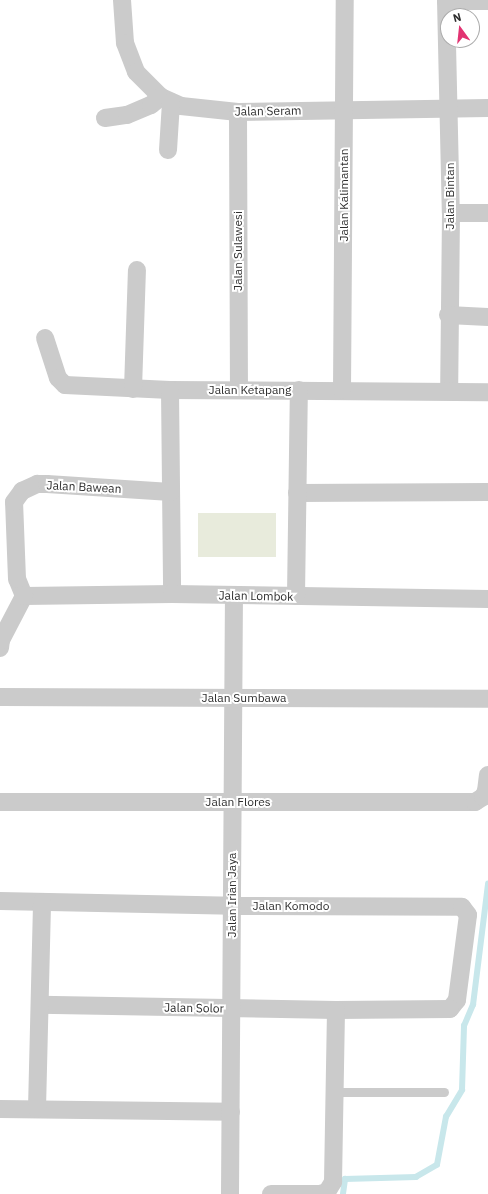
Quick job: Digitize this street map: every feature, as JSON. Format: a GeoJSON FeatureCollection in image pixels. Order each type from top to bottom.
{"type":"FeatureCollection","features":[{"type":"Feature","properties":{"kind":"street","name":"Jalan Seram"},"geometry":{"type":"LineString","coordinates":[[122,0],[125,43],[130,60],[136,72],[166,100],[181,106],[209,111],[238,112],[345,109],[488,108]]}},
{"type":"Feature","properties":{"kind":"street","name":"Jalan Kalimantan"},"geometry":{"type":"LineString","coordinates":[[342,390],[345,0]]}},
{"type":"Feature","properties":{"kind":"street"},"geometry":{"type":"LineString","coordinates":[[446,0],[488,1]]}},
{"type":"Feature","properties":{"kind":"street","name":"Jalan Bintan"},"geometry":{"type":"LineString","coordinates":[[446,0],[450,109],[451,213],[448,315],[449,391]]}},
{"type":"Feature","properties":{"kind":"street"},"geometry":{"type":"LineString","coordinates":[[105,118],[127,115],[166,100],[168,150]]}},
{"type":"Feature","properties":{"kind":"street","name":"Jalan Sulawesi"},"geometry":{"type":"LineString","coordinates":[[238,112],[239,390]]}},
{"type":"Feature","properties":{"kind":"street"},"geometry":{"type":"LineString","coordinates":[[451,213],[488,213]]}},
{"type":"Feature","properties":{"kind":"street"},"geometry":{"type":"LineString","coordinates":[[133,389],[137,270]]}},
{"type":"Feature","properties":{"kind":"street"},"geometry":{"type":"LineString","coordinates":[[448,315],[488,317]]}},
{"type":"Feature","properties":{"kind":"street","name":"Jalan Ketapang"},"geometry":{"type":"LineString","coordinates":[[45,338],[58,378],[65,385],[170,390],[488,392]]}},
{"type":"Feature","properties":{"kind":"street"},"geometry":{"type":"LineString","coordinates":[[170,390],[172,594]]}},
{"type":"Feature","properties":{"kind":"street"},"geometry":{"type":"LineString","coordinates":[[296,596],[299,390]]}},
{"type":"Feature","properties":{"kind":"street","name":"Jalan Bawean"},"geometry":{"type":"LineString","coordinates":[[24,596],[17,579],[14,502],[22,491],[37,484],[47,484],[171,492]]}},
{"type":"Feature","properties":{"kind":"street"},"geometry":{"type":"LineString","coordinates":[[297,493],[488,492]]}},
{"type":"Feature","properties":{"kind":"street","name":"Jalan Lombok"},"geometry":{"type":"LineString","coordinates":[[24,596],[172,594],[488,599]]}},
{"type":"Feature","properties":{"kind":"street"},"geometry":{"type":"LineString","coordinates":[[0,648],[2,640],[24,596]]}},
{"type":"Feature","properties":{"kind":"street","name":"Jalan Irian Jaya"},"geometry":{"type":"LineString","coordinates":[[230,1194],[232,698],[234,596]]}},
{"type":"Feature","properties":{"kind":"street","name":"Jalan Sumbawa"},"geometry":{"type":"LineString","coordinates":[[0,697],[488,699]]}},
{"type":"Feature","properties":{"kind":"street","name":"Jalan Flores"},"geometry":{"type":"LineString","coordinates":[[0,802],[475,802],[483,797],[486,791],[488,775]]}},
{"type":"Feature","properties":{"kind":"street","name":"Jalan Komodo"},"geometry":{"type":"LineString","coordinates":[[0,901],[232,906],[462,907],[468,915],[457,1000],[450,1009]]}},
{"type":"Feature","properties":{"kind":"street"},"geometry":{"type":"LineString","coordinates":[[37,1109],[42,902]]}},
{"type":"Feature","properties":{"kind":"street","name":"Jalan Solor"},"geometry":{"type":"LineString","coordinates":[[40,1005],[336,1010],[450,1009]]}},
{"type":"Feature","properties":{"kind":"street"},"geometry":{"type":"LineString","coordinates":[[271,1194],[320,1194],[327,1192],[333,1182],[336,1010]]}},
{"type":"Feature","properties":{"kind":"street"},"geometry":{"type":"LineString","coordinates":[[0,1109],[231,1112]]}},
{"type":"Feature","properties":{"kind":"lane"},"geometry":{"type":"LineString","coordinates":[[335,1092],[444,1092]]}},
{"type":"Feature","properties":{"kind":"shaded area"},"geometry":{"type":"Polygon","coordinates":[[[198,513],[276,513],[276,557],[198,557],[198,513]]]}},
{"type":"Feature","properties":{"kind":"waterway"},"geometry":{"type":"LineString","coordinates":[[343,1194],[345,1179],[416,1177],[437,1165],[446,1117],[462,1090],[464,1026],[473,1005],[488,884]]}}]}
